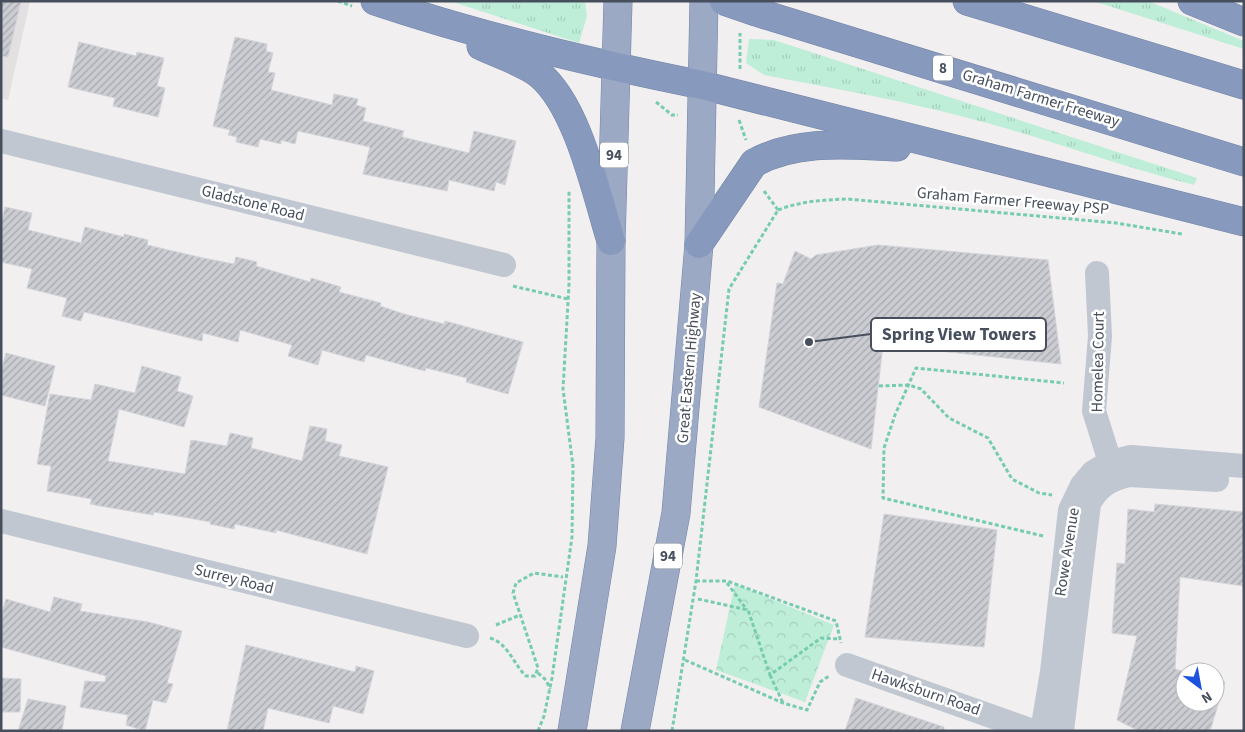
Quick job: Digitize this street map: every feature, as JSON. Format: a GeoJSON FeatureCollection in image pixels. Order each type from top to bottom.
{"type":"FeatureCollection","features":[{"type":"Feature","properties":{"kind":"highway"},"geometry":{"type":"LineString","coordinates":[[375,1],[408,12],[616,68],[702,85],[1244,222]]}},
{"type":"Feature","properties":{"kind":"highway","name":"94"},"geometry":{"type":"LineString","coordinates":[[572,731],[602,546],[610,438],[611,241],[618,1]]}},
{"type":"Feature","properties":{"kind":"highway","name":"Great Eastern Highway"},"geometry":{"type":"LineString","coordinates":[[635,731],[676,513],[700,244],[704,1]]}},
{"type":"Feature","properties":{"kind":"highway","name":"Graham Farmer Freeway"},"geometry":{"type":"LineString","coordinates":[[724,1],[1244,162]]}},
{"type":"Feature","properties":{"kind":"highway"},"geometry":{"type":"LineString","coordinates":[[967,1],[1244,85]]}},
{"type":"Feature","properties":{"kind":"highway"},"geometry":{"type":"LineString","coordinates":[[1192,1],[1244,22]]}},
{"type":"Feature","properties":{"kind":"highway"},"geometry":{"type":"LineString","coordinates":[[408,12],[539,74],[558,95],[573,123],[585,156],[611,241]]}},
{"type":"Feature","properties":{"kind":"highway"},"geometry":{"type":"LineString","coordinates":[[700,244],[754,163],[763,158],[784,151],[834,144],[956,150]]}},
{"type":"Feature","properties":{"kind":"street","name":"Gladstone Road"},"geometry":{"type":"LineString","coordinates":[[1,140],[504,266]]}},
{"type":"Feature","properties":{"kind":"street","name":"Homelea Court"},"geometry":{"type":"LineString","coordinates":[[1097,273],[1100,336],[1094,412],[1114,470]]}},
{"type":"Feature","properties":{"kind":"street","name":"Rowe Avenue"},"geometry":{"type":"LineString","coordinates":[[1062,731],[1089,504],[1095,492],[1114,470],[1131,457],[1244,466]]}},
{"type":"Feature","properties":{"kind":"street","name":"Rowe Avenue"},"geometry":{"type":"LineString","coordinates":[[1042,731],[1052,672],[1070,510],[1082,485],[1093,472],[1114,470],[1130,475],[1244,482]]}},
{"type":"Feature","properties":{"kind":"street","name":"Surrey Road"},"geometry":{"type":"LineString","coordinates":[[1,521],[467,636]]}},
{"type":"Feature","properties":{"kind":"street","name":"Hawksburn Road"},"geometry":{"type":"LineString","coordinates":[[846,665],[997,716],[1033,731]]}},
{"type":"Feature","properties":{"kind":"path"},"geometry":{"type":"LineString","coordinates":[[538,731],[550,690],[572,538],[574,466],[563,389],[569,285],[569,186]]}},
{"type":"Feature","properties":{"kind":"path","name":"Graham Farmer Freeway PSP"},"geometry":{"type":"LineString","coordinates":[[696,581],[729,289],[778,210],[816,200],[847,199],[1116,223],[1189,236]]}},
{"type":"Feature","properties":{"kind":"path"},"geometry":{"type":"LineString","coordinates":[[1044,536],[883,498],[884,448],[895,415],[916,368],[1064,383]]}},
{"type":"Feature","properties":{"kind":"path"},"geometry":{"type":"LineString","coordinates":[[879,386],[909,386],[921,389],[949,418],[988,438],[1012,479],[1039,493],[1056,495]]}},
{"type":"Feature","properties":{"kind":"path"},"geometry":{"type":"LineString","coordinates":[[550,690],[546,680],[538,673],[513,593],[516,583],[534,573],[563,577]]}},
{"type":"Feature","properties":{"kind":"path"},"geometry":{"type":"LineString","coordinates":[[672,731],[685,660],[696,581],[726,582],[836,622],[846,665],[820,682],[807,710],[784,703],[685,660]]}},
{"type":"Feature","properties":{"kind":"path"},"geometry":{"type":"LineString","coordinates":[[726,582],[748,610],[770,675],[784,703]]}},
{"type":"Feature","properties":{"kind":"path"},"geometry":{"type":"LineString","coordinates":[[698,599],[748,610]]}},
{"type":"Feature","properties":{"kind":"path"},"geometry":{"type":"LineString","coordinates":[[496,625],[520,615]]}},
{"type":"Feature","properties":{"kind":"path"},"geometry":{"type":"LineString","coordinates":[[467,636],[495,639],[506,649],[526,676],[531,678],[538,673]]}},
{"type":"Feature","properties":{"kind":"path"},"geometry":{"type":"LineString","coordinates":[[770,675],[821,638],[840,639]]}},
{"type":"Feature","properties":{"kind":"shaded area"},"geometry":{"type":"Polygon","coordinates":[[[1,1],[30,1],[8,100],[1,98],[1,1]]]}},
{"type":"Feature","properties":{"kind":"green space"},"geometry":{"type":"Polygon","coordinates":[[[450,1],[585,1],[587,16],[579,43],[450,1]]]}},
{"type":"Feature","properties":{"kind":"green space"},"geometry":{"type":"Polygon","coordinates":[[[1093,1],[1148,1],[1244,41],[1244,49],[1093,1]]]}},
{"type":"Feature","properties":{"kind":"green space"},"geometry":{"type":"Polygon","coordinates":[[[749,39],[774,40],[1197,178],[1194,185],[1009,129],[929,108],[764,75],[746,63],[749,39]]]}},
{"type":"Feature","properties":{"kind":"green space"},"geometry":{"type":"Polygon","coordinates":[[[735,584],[834,625],[805,702],[716,670],[735,584]]]}},
{"type":"Feature","properties":{"kind":"building"},"geometry":{"type":"Polygon","coordinates":[[[1,1],[21,1],[8,57],[1,56],[1,1]]]}},
{"type":"Feature","properties":{"kind":"building"},"geometry":{"type":"Polygon","coordinates":[[[235,37],[267,44],[266,51],[273,53],[268,72],[275,73],[271,90],[332,105],[334,94],[358,99],[356,105],[366,108],[363,121],[404,131],[402,137],[469,153],[474,131],[516,141],[505,185],[496,182],[494,191],[449,180],[447,191],[363,174],[370,147],[298,131],[295,144],[281,140],[281,144],[260,139],[258,147],[236,142],[237,137],[228,135],[230,130],[213,126],[235,37]]]}},
{"type":"Feature","properties":{"kind":"building"},"geometry":{"type":"Polygon","coordinates":[[[79,42],[136,56],[137,52],[164,58],[157,86],[165,88],[158,117],[113,106],[115,98],[68,87],[79,42]]]}},
{"type":"Feature","properties":{"kind":"building"},"geometry":{"type":"Polygon","coordinates":[[[5,207],[32,213],[28,230],[81,243],[85,227],[124,237],[124,234],[148,240],[147,245],[203,258],[234,264],[236,257],[257,262],[256,266],[310,282],[311,278],[341,287],[339,292],[381,303],[380,306],[404,314],[444,324],[445,321],[523,342],[508,394],[466,382],[467,378],[426,368],[425,371],[366,355],[364,362],[322,350],[318,365],[288,356],[292,345],[240,330],[238,342],[203,333],[202,341],[84,312],[81,321],[62,316],[67,298],[27,288],[32,269],[1,262],[1,224],[5,207]]]}},
{"type":"Feature","properties":{"kind":"building"},"geometry":{"type":"Polygon","coordinates":[[[878,245],[1048,260],[1061,364],[883,345],[871,449],[759,407],[777,283],[783,284],[795,251],[811,259],[816,255],[878,245]]]}},
{"type":"Feature","properties":{"kind":"building"},"geometry":{"type":"Polygon","coordinates":[[[6,353],[55,366],[45,406],[1,395],[1,372],[6,353]]]}},
{"type":"Feature","properties":{"kind":"building"},"geometry":{"type":"Polygon","coordinates":[[[142,366],[181,377],[177,391],[193,396],[184,427],[119,409],[108,461],[185,474],[191,440],[227,446],[230,433],[253,438],[251,448],[302,461],[310,426],[327,429],[325,441],[342,445],[339,456],[388,467],[367,554],[276,530],[276,533],[235,524],[234,529],[210,524],[211,522],[154,512],[153,515],[90,504],[92,499],[47,491],[51,466],[37,464],[50,394],[91,400],[95,384],[135,393],[142,366]]]}},
{"type":"Feature","properties":{"kind":"building"},"geometry":{"type":"Polygon","coordinates":[[[1155,504],[1244,512],[1244,586],[1180,577],[1175,662],[1175,712],[1216,712],[1210,731],[1139,731],[1117,720],[1137,636],[1112,633],[1117,563],[1125,564],[1128,509],[1154,512],[1155,504]]]}},
{"type":"Feature","properties":{"kind":"building"},"geometry":{"type":"Polygon","coordinates":[[[884,514],[997,530],[984,647],[865,637],[884,514]]]}},
{"type":"Feature","properties":{"kind":"building"},"geometry":{"type":"Polygon","coordinates":[[[54,597],[82,604],[80,611],[148,622],[182,631],[167,683],[173,684],[166,703],[153,700],[145,731],[126,725],[128,715],[80,707],[85,681],[105,682],[106,676],[1,647],[1,617],[6,599],[50,612],[54,597]]]}},
{"type":"Feature","properties":{"kind":"building"},"geometry":{"type":"Polygon","coordinates":[[[246,645],[355,672],[356,666],[374,671],[363,714],[333,706],[329,723],[268,708],[263,731],[227,731],[246,645]]]}},
{"type":"Feature","properties":{"kind":"building"},"geometry":{"type":"Polygon","coordinates":[[[1,678],[21,679],[20,712],[1,712],[1,678]]]}},
{"type":"Feature","properties":{"kind":"building"},"geometry":{"type":"Polygon","coordinates":[[[856,698],[944,727],[944,731],[845,731],[856,698]]]}},
{"type":"Feature","properties":{"kind":"building"},"geometry":{"type":"Polygon","coordinates":[[[28,699],[66,706],[62,731],[18,731],[28,699]]]}},
{"type":"Feature","properties":{"kind":"place","name":"Spring View Towers"},"geometry":{"type":"Point","coordinates":[809,342]}}]}
